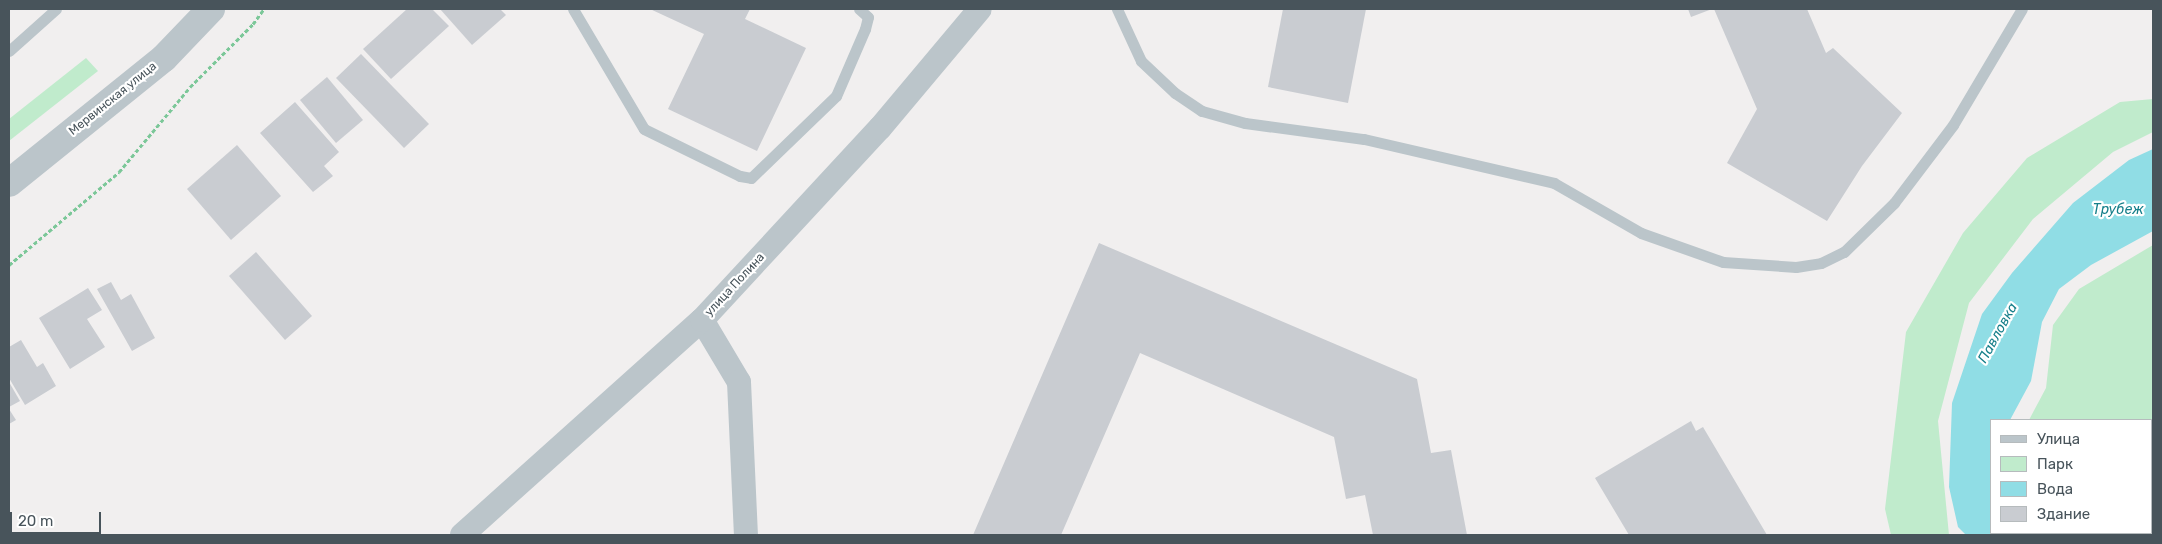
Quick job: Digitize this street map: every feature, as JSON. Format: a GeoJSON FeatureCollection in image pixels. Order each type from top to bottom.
{"type":"FeatureCollection","features":[{"type":"Feature","properties":{"kind":"street","name":"Мервинская улица"},"geometry":{"type":"LineString","coordinates":[[9,183],[164,58],[211,9]]}},
{"type":"Feature","properties":{"kind":"street","name":"улица Полина"},"geometry":{"type":"LineString","coordinates":[[462,535],[702,320],[880,128],[980,9]]}},
{"type":"Feature","properties":{"kind":"street"},"geometry":{"type":"LineString","coordinates":[[702,320],[739,382],[746,535]]}},
{"type":"Feature","properties":{"kind":"lane"},"geometry":{"type":"LineString","coordinates":[[9,51],[56,9]]}},
{"type":"Feature","properties":{"kind":"lane"},"geometry":{"type":"LineString","coordinates":[[573,9],[644,129],[740,176],[751,178],[836,96],[866,29],[868,17],[859,9]]}},
{"type":"Feature","properties":{"kind":"lane"},"geometry":{"type":"LineString","coordinates":[[1117,9],[1141,61],[1175,93],[1202,111],[1245,122],[1364,139],[1554,183],[1642,234],[1723,262],[1796,267],[1821,263],[1844,252],[1894,203],[1953,125],[2022,9]]}},
{"type":"Feature","properties":{"kind":"path"},"geometry":{"type":"LineString","coordinates":[[9,265],[119,172],[190,87],[253,24],[264,9]]}},
{"type":"Feature","properties":{"kind":"green space"},"geometry":{"type":"Polygon","coordinates":[[[86,58],[98,71],[9,141],[9,119],[86,58]]]}},
{"type":"Feature","properties":{"kind":"green space"},"geometry":{"type":"Polygon","coordinates":[[[2153,99],[2153,132],[2113,152],[2033,219],[1969,303],[1938,421],[1949,535],[1891,535],[1885,509],[1906,332],[1963,233],[2027,158],[2120,102],[2153,99]]]}},
{"type":"Feature","properties":{"kind":"green space"},"geometry":{"type":"Polygon","coordinates":[[[2153,245],[2153,535],[2040,534],[2152,534],[2152,419],[2030,419],[2046,388],[2053,325],[2079,289],[2153,245]]]}},
{"type":"Feature","properties":{"kind":"water","name":"Трубеж"},"geometry":{"type":"Polygon","coordinates":[[[2153,149],[2153,231],[2091,265],[2059,289],[2042,322],[2031,381],[2011,419],[1990,419],[1990,534],[2025,535],[1966,535],[1958,527],[1949,487],[1952,403],[1982,314],[2012,273],[2073,203],[2129,160],[2153,149]]]}},
{"type":"Feature","properties":{"kind":"building"},"geometry":{"type":"Polygon","coordinates":[[[407,9],[432,9],[449,26],[391,79],[363,49],[407,9]]]}},
{"type":"Feature","properties":{"kind":"building"},"geometry":{"type":"Polygon","coordinates":[[[440,9],[500,9],[506,15],[472,45],[440,9]]]}},
{"type":"Feature","properties":{"kind":"building"},"geometry":{"type":"Polygon","coordinates":[[[650,9],[750,9],[745,19],[806,48],[757,151],[668,109],[704,34],[650,9]]]}},
{"type":"Feature","properties":{"kind":"building"},"geometry":{"type":"Polygon","coordinates":[[[1283,9],[1366,9],[1348,103],[1268,87],[1283,9]]]}},
{"type":"Feature","properties":{"kind":"building"},"geometry":{"type":"Polygon","coordinates":[[[1688,9],[1712,9],[1691,17],[1688,9]]]}},
{"type":"Feature","properties":{"kind":"building"},"geometry":{"type":"Polygon","coordinates":[[[1714,9],[1807,9],[1826,53],[1833,48],[1902,113],[1862,166],[1827,221],[1727,163],[1757,109],[1714,9]]]}},
{"type":"Feature","properties":{"kind":"building"},"geometry":{"type":"Polygon","coordinates":[[[361,54],[429,124],[404,148],[336,78],[361,54]]]}},
{"type":"Feature","properties":{"kind":"building"},"geometry":{"type":"Polygon","coordinates":[[[327,77],[363,120],[336,143],[300,100],[327,77]]]}},
{"type":"Feature","properties":{"kind":"building"},"geometry":{"type":"Polygon","coordinates":[[[295,102],[339,152],[324,166],[333,176],[313,192],[260,133],[295,102]]]}},
{"type":"Feature","properties":{"kind":"building"},"geometry":{"type":"Polygon","coordinates":[[[237,145],[281,196],[231,240],[187,189],[237,145]]]}},
{"type":"Feature","properties":{"kind":"building"},"geometry":{"type":"Polygon","coordinates":[[[1099,243],[1417,379],[1431,453],[1451,450],[1467,535],[1373,535],[1365,495],[1346,499],[1334,437],[1140,353],[1061,535],[973,535],[1099,243]]]}},
{"type":"Feature","properties":{"kind":"building"},"geometry":{"type":"Polygon","coordinates":[[[256,252],[312,316],[285,340],[229,276],[256,252]]]}},
{"type":"Feature","properties":{"kind":"building"},"geometry":{"type":"Polygon","coordinates":[[[111,282],[121,300],[131,294],[155,338],[132,351],[97,289],[111,282]]]}},
{"type":"Feature","properties":{"kind":"building"},"geometry":{"type":"Polygon","coordinates":[[[88,288],[102,310],[87,319],[105,347],[70,369],[39,318],[88,288]]]}},
{"type":"Feature","properties":{"kind":"building"},"geometry":{"type":"Polygon","coordinates":[[[21,340],[37,367],[43,363],[56,386],[25,405],[9,378],[9,347],[21,340]]]}},
{"type":"Feature","properties":{"kind":"building"},"geometry":{"type":"Polygon","coordinates":[[[9,382],[20,401],[9,407],[9,382]]]}},
{"type":"Feature","properties":{"kind":"building"},"geometry":{"type":"Polygon","coordinates":[[[9,409],[16,420],[9,424],[9,409]]]}},
{"type":"Feature","properties":{"kind":"building"},"geometry":{"type":"Polygon","coordinates":[[[1691,421],[1696,431],[1703,427],[1767,535],[1629,535],[1595,478],[1691,421]]]}},
{"type":"Feature","properties":{"kind":"water label","name":"Павловка"},"geometry":{"type":"Point","coordinates":[1998,333]}}]}
